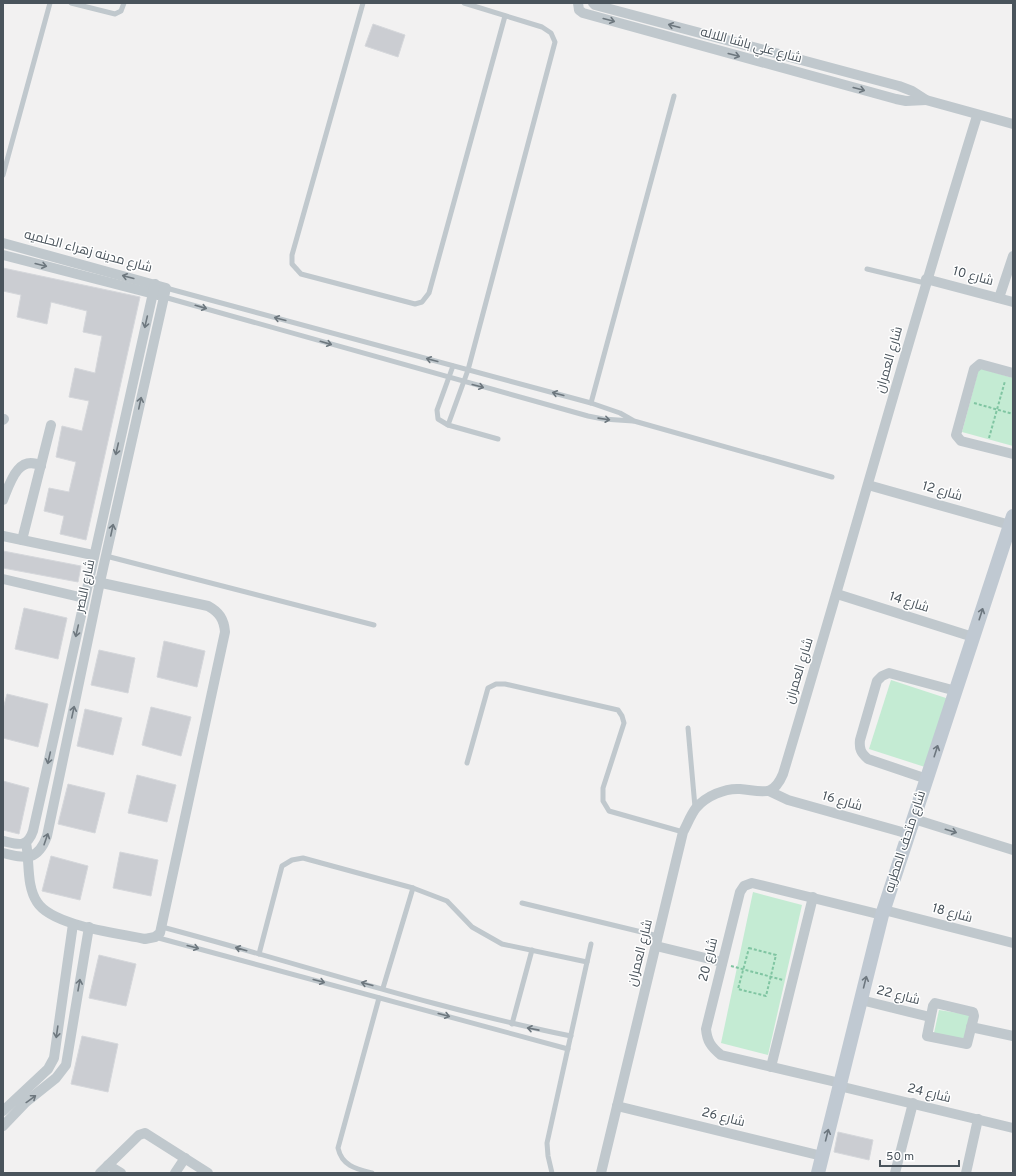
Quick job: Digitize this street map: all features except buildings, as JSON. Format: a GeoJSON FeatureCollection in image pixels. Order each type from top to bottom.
{"type":"FeatureCollection","features":[{"type":"Feature","properties":{"kind":"street","name":"شارع علي باشا اللاله"},"geometry":{"type":"LineString","coordinates":[[578,3],[579,10],[583,14],[896,99],[906,101],[926,100]]}},
{"type":"Feature","properties":{"kind":"street","name":"شارع علي باشا اللاله"},"geometry":{"type":"LineString","coordinates":[[593,3],[594,5],[899,86],[912,91],[926,100],[977,116],[1013,124]]}},
{"type":"Feature","properties":{"kind":"street","name":"شارع العمران"},"geometry":{"type":"LineString","coordinates":[[601,1173],[683,832],[696,808],[708,798],[723,791],[739,789],[758,792],[770,791],[779,784],[783,774],[837,594],[926,281],[977,116]]}},
{"type":"Feature","properties":{"kind":"street","name":"شارع مدينه زهراء الحلميه"},"geometry":{"type":"LineString","coordinates":[[3,243],[165,292]]}},
{"type":"Feature","properties":{"kind":"street","name":"شارع مدينه زهراء الحلميه"},"geometry":{"type":"LineString","coordinates":[[3,255],[154,289]]}},
{"type":"Feature","properties":{"kind":"street"},"geometry":{"type":"LineString","coordinates":[[999,298],[1013,256]]}},
{"type":"Feature","properties":{"kind":"street","name":"شارع 10"},"geometry":{"type":"LineString","coordinates":[[926,281],[1013,302]]}},
{"type":"Feature","properties":{"kind":"street","name":"شارع النصر"},"geometry":{"type":"LineString","coordinates":[[26,843],[31,838],[33,831],[93,556],[154,289]]}},
{"type":"Feature","properties":{"kind":"street","name":"شارع النصر"},"geometry":{"type":"LineString","coordinates":[[29,857],[41,849],[47,836],[100,582],[165,292]]}},
{"type":"Feature","properties":{"kind":"street"},"geometry":{"type":"LineString","coordinates":[[1010,373],[980,364],[976,366],[956,435],[961,441],[1013,454]]}},
{"type":"Feature","properties":{"kind":"street"},"geometry":{"type":"LineString","coordinates":[[22,540],[51,425]]}},
{"type":"Feature","properties":{"kind":"street"},"geometry":{"type":"LineString","coordinates":[[3,500],[16,469],[25,464],[34,463],[41,466]]}},
{"type":"Feature","properties":{"kind":"street","name":"شارع 12"},"geometry":{"type":"LineString","coordinates":[[868,485],[1011,526]]}},
{"type":"Feature","properties":{"kind":"street","name":"شارع متحف المطريه"},"geometry":{"type":"LineString","coordinates":[[818,1173],[883,912],[1011,526]]}},
{"type":"Feature","properties":{"kind":"street"},"geometry":{"type":"LineString","coordinates":[[3,536],[93,556]]}},
{"type":"Feature","properties":{"kind":"street"},"geometry":{"type":"LineString","coordinates":[[3,579],[84,598]]}},
{"type":"Feature","properties":{"kind":"street"},"geometry":{"type":"LineString","coordinates":[[3,841],[19,845],[26,843],[29,857],[30,880],[37,902],[45,911],[73,924],[145,939],[155,938],[160,933],[225,632],[224,623],[218,613],[208,606],[88,580]]}},
{"type":"Feature","properties":{"kind":"street","name":"شارع 14"},"geometry":{"type":"LineString","coordinates":[[837,594],[973,637]]}},
{"type":"Feature","properties":{"kind":"street"},"geometry":{"type":"LineString","coordinates":[[927,779],[868,759],[862,754],[859,748],[860,740],[877,681],[882,676],[889,674],[956,691]]}},
{"type":"Feature","properties":{"kind":"street","name":"شارع 16"},"geometry":{"type":"LineString","coordinates":[[770,791],[788,800],[909,834]]}},
{"type":"Feature","properties":{"kind":"street"},"geometry":{"type":"LineString","coordinates":[[914,819],[1013,850]]}},
{"type":"Feature","properties":{"kind":"street"},"geometry":{"type":"LineString","coordinates":[[3,853],[22,858],[29,857]]}},
{"type":"Feature","properties":{"kind":"street","name":"شارع 20"},"geometry":{"type":"LineString","coordinates":[[840,1085],[721,1055],[713,1049],[707,1039],[706,1029],[722,963],[740,892],[744,886],[752,883],[883,912]]}},
{"type":"Feature","properties":{"kind":"street"},"geometry":{"type":"LineString","coordinates":[[771,1067],[813,897]]}},
{"type":"Feature","properties":{"kind":"street","name":"شارع 18"},"geometry":{"type":"LineString","coordinates":[[883,912],[1013,943]]}},
{"type":"Feature","properties":{"kind":"street"},"geometry":{"type":"LineString","coordinates":[[3,1111],[48,1069],[54,1058],[73,924]]}},
{"type":"Feature","properties":{"kind":"street"},"geometry":{"type":"LineString","coordinates":[[3,1126],[26,1102],[56,1078],[66,1065],[89,927]]}},
{"type":"Feature","properties":{"kind":"street"},"geometry":{"type":"LineString","coordinates":[[657,941],[722,963]]}},
{"type":"Feature","properties":{"kind":"street","name":"شارع 22"},"geometry":{"type":"LineString","coordinates":[[861,1000],[930,1017]]}},
{"type":"Feature","properties":{"kind":"street","name":"شارع 22"},"geometry":{"type":"LineString","coordinates":[[938,1004],[973,1012],[972,1027],[968,1043],[964,1045],[927,1036],[930,1017],[933,1006],[938,1004]]}},
{"type":"Feature","properties":{"kind":"street"},"geometry":{"type":"LineString","coordinates":[[972,1027],[1013,1036]]}},
{"type":"Feature","properties":{"kind":"street","name":"شارع 24"},"geometry":{"type":"LineString","coordinates":[[840,1085],[1013,1128]]}},
{"type":"Feature","properties":{"kind":"street"},"geometry":{"type":"LineString","coordinates":[[895,1173],[913,1103]]}},
{"type":"Feature","properties":{"kind":"street","name":"شارع 26"},"geometry":{"type":"LineString","coordinates":[[617,1106],[822,1156]]}},
{"type":"Feature","properties":{"kind":"street"},"geometry":{"type":"LineString","coordinates":[[966,1173],[978,1120]]}},
{"type":"Feature","properties":{"kind":"street"},"geometry":{"type":"LineString","coordinates":[[100,1173],[138,1135],[148,1134],[208,1173]]}},
{"type":"Feature","properties":{"kind":"street"},"geometry":{"type":"LineString","coordinates":[[175,1173],[185,1158]]}},
{"type":"Feature","properties":{"kind":"street"},"geometry":{"type":"LineString","coordinates":[[108,1164],[121,1173]]}},
{"type":"Feature","properties":{"kind":"lane"},"geometry":{"type":"LineString","coordinates":[[3,175],[50,3]]}},
{"type":"Feature","properties":{"kind":"lane"},"geometry":{"type":"LineString","coordinates":[[71,3],[114,14],[121,11],[124,3]]}},
{"type":"Feature","properties":{"kind":"lane"},"geometry":{"type":"LineString","coordinates":[[363,3],[292,255],[292,264],[301,274],[415,304],[422,302],[429,293],[505,16]]}},
{"type":"Feature","properties":{"kind":"lane"},"geometry":{"type":"LineString","coordinates":[[448,425],[468,370],[555,42],[551,33],[542,27],[464,3]]}},
{"type":"Feature","properties":{"kind":"lane"},"geometry":{"type":"LineString","coordinates":[[591,403],[674,96]]}},
{"type":"Feature","properties":{"kind":"lane"},"geometry":{"type":"LineString","coordinates":[[867,269],[926,281]]}},
{"type":"Feature","properties":{"kind":"lane"},"geometry":{"type":"LineString","coordinates":[[165,292],[591,403],[620,413],[634,421]]}},
{"type":"Feature","properties":{"kind":"lane"},"geometry":{"type":"LineString","coordinates":[[165,292],[463,382],[588,416],[603,419],[634,421],[832,477]]}},
{"type":"Feature","properties":{"kind":"lane"},"geometry":{"type":"LineString","coordinates":[[453,366],[436,414],[438,419],[448,425],[498,439]]}},
{"type":"Feature","properties":{"kind":"lane"},"geometry":{"type":"LineString","coordinates":[[106,556],[374,625]]}},
{"type":"Feature","properties":{"kind":"lane"},"geometry":{"type":"LineString","coordinates":[[467,763],[488,688],[496,684],[505,684],[618,710],[624,723],[603,788],[603,801],[609,811],[683,832]]}},
{"type":"Feature","properties":{"kind":"lane"},"geometry":{"type":"LineString","coordinates":[[688,728],[696,808]]}},
{"type":"Feature","properties":{"kind":"lane"},"geometry":{"type":"LineString","coordinates":[[259,954],[282,866],[292,860],[303,858],[413,888],[447,901],[472,927],[502,944],[587,962]]}},
{"type":"Feature","properties":{"kind":"lane"},"geometry":{"type":"LineString","coordinates":[[383,988],[413,888]]}},
{"type":"Feature","properties":{"kind":"lane"},"geometry":{"type":"LineString","coordinates":[[522,903],[657,941]]}},
{"type":"Feature","properties":{"kind":"lane"},"geometry":{"type":"LineString","coordinates":[[162,927],[512,1024],[571,1036]]}},
{"type":"Feature","properties":{"kind":"lane"},"geometry":{"type":"LineString","coordinates":[[155,938],[568,1049]]}},
{"type":"Feature","properties":{"kind":"lane"},"geometry":{"type":"LineString","coordinates":[[552,1173],[547,1143],[591,944]]}},
{"type":"Feature","properties":{"kind":"lane"},"geometry":{"type":"LineString","coordinates":[[512,1024],[532,950]]}},
{"type":"Feature","properties":{"kind":"lane"},"geometry":{"type":"LineString","coordinates":[[372,1173],[352,1167],[340,1156],[338,1148],[380,998]]}},
{"type":"Feature","properties":{"kind":"path"},"geometry":{"type":"LineString","coordinates":[[987,447],[997,410],[1010,373]]}},
{"type":"Feature","properties":{"kind":"path"},"geometry":{"type":"LineString","coordinates":[[965,401],[1013,414]]}},
{"type":"Feature","properties":{"kind":"path"},"geometry":{"type":"LineString","coordinates":[[749,948],[776,955],[766,996],[738,989],[743,970],[749,948]]}},
{"type":"Feature","properties":{"kind":"path"},"geometry":{"type":"LineString","coordinates":[[722,963],[792,983]]}},
{"type":"Feature","properties":{"kind":"green space"},"geometry":{"type":"Polygon","coordinates":[[[979,368],[1013,378],[1013,446],[962,432],[979,368]]]}},
{"type":"Feature","properties":{"kind":"green space"},"geometry":{"type":"Polygon","coordinates":[[[891,680],[949,699],[928,768],[869,749],[891,680]]]}},
{"type":"Feature","properties":{"kind":"green space"},"geometry":{"type":"Polygon","coordinates":[[[753,892],[802,905],[768,1055],[721,1043],[753,892]]]}},
{"type":"Feature","properties":{"kind":"green space"},"geometry":{"type":"Polygon","coordinates":[[[939,1010],[971,1015],[966,1042],[934,1033],[939,1010]]]}}]}
